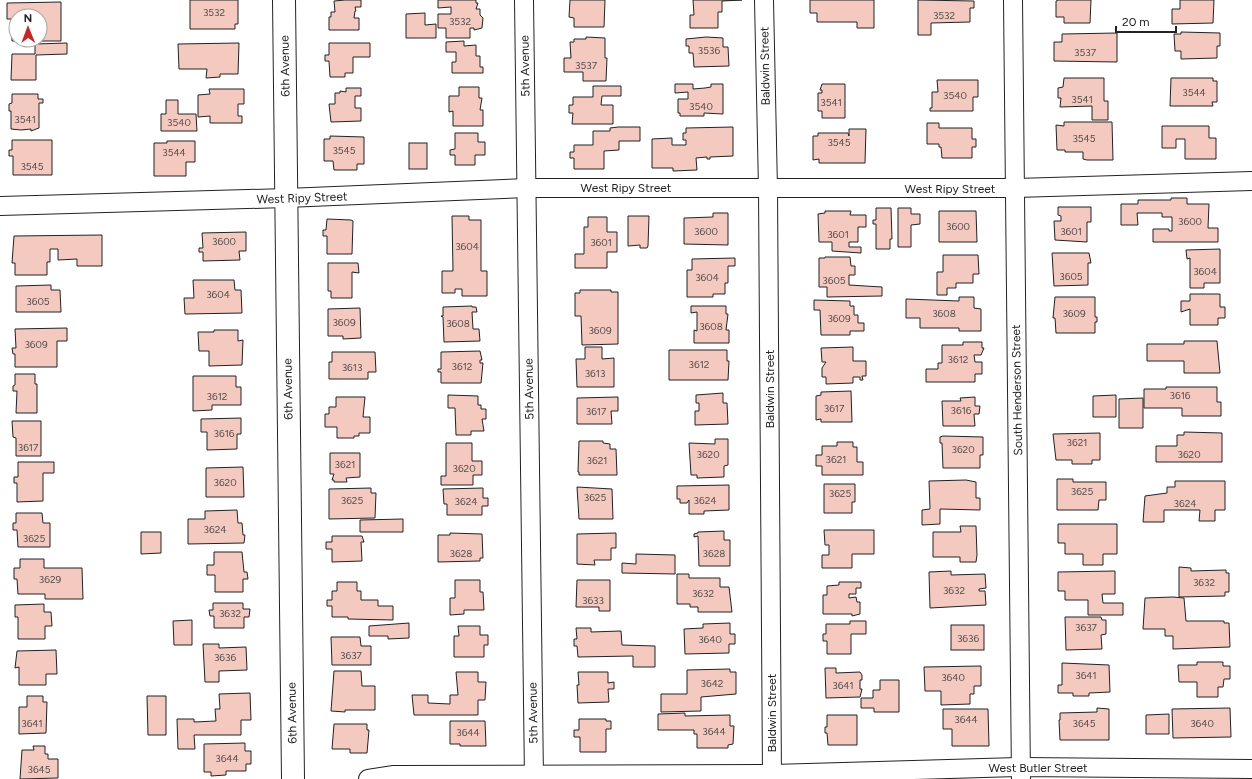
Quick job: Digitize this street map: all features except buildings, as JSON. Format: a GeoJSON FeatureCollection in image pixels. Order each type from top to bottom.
{"type":"FeatureCollection","features":[{"type":"Feature","properties":{"kind":"street","name":"6th Avenue"},"geometry":{"type":"LineString","coordinates":[[284,0],[293,779]]}},
{"type":"Feature","properties":{"kind":"street","name":"5th Avenue"},"geometry":{"type":"LineString","coordinates":[[524,0],[534,776]]}},
{"type":"Feature","properties":{"kind":"street","name":"Baldwin Street"},"geometry":{"type":"LineString","coordinates":[[764,0],[768,189],[772,777]]}},
{"type":"Feature","properties":{"kind":"street","name":"South Henderson Street"},"geometry":{"type":"LineString","coordinates":[[1013,0],[1021,773]]}},
{"type":"Feature","properties":{"kind":"street","name":"West Ripy Street"},"geometry":{"type":"LineString","coordinates":[[0,206],[286,198],[527,188],[1015,188],[1252,181]]}},
{"type":"Feature","properties":{"kind":"street","name":"West Butler Street"},"geometry":{"type":"LineString","coordinates":[[368,779],[394,775],[772,777],[1252,769]]}}]}
